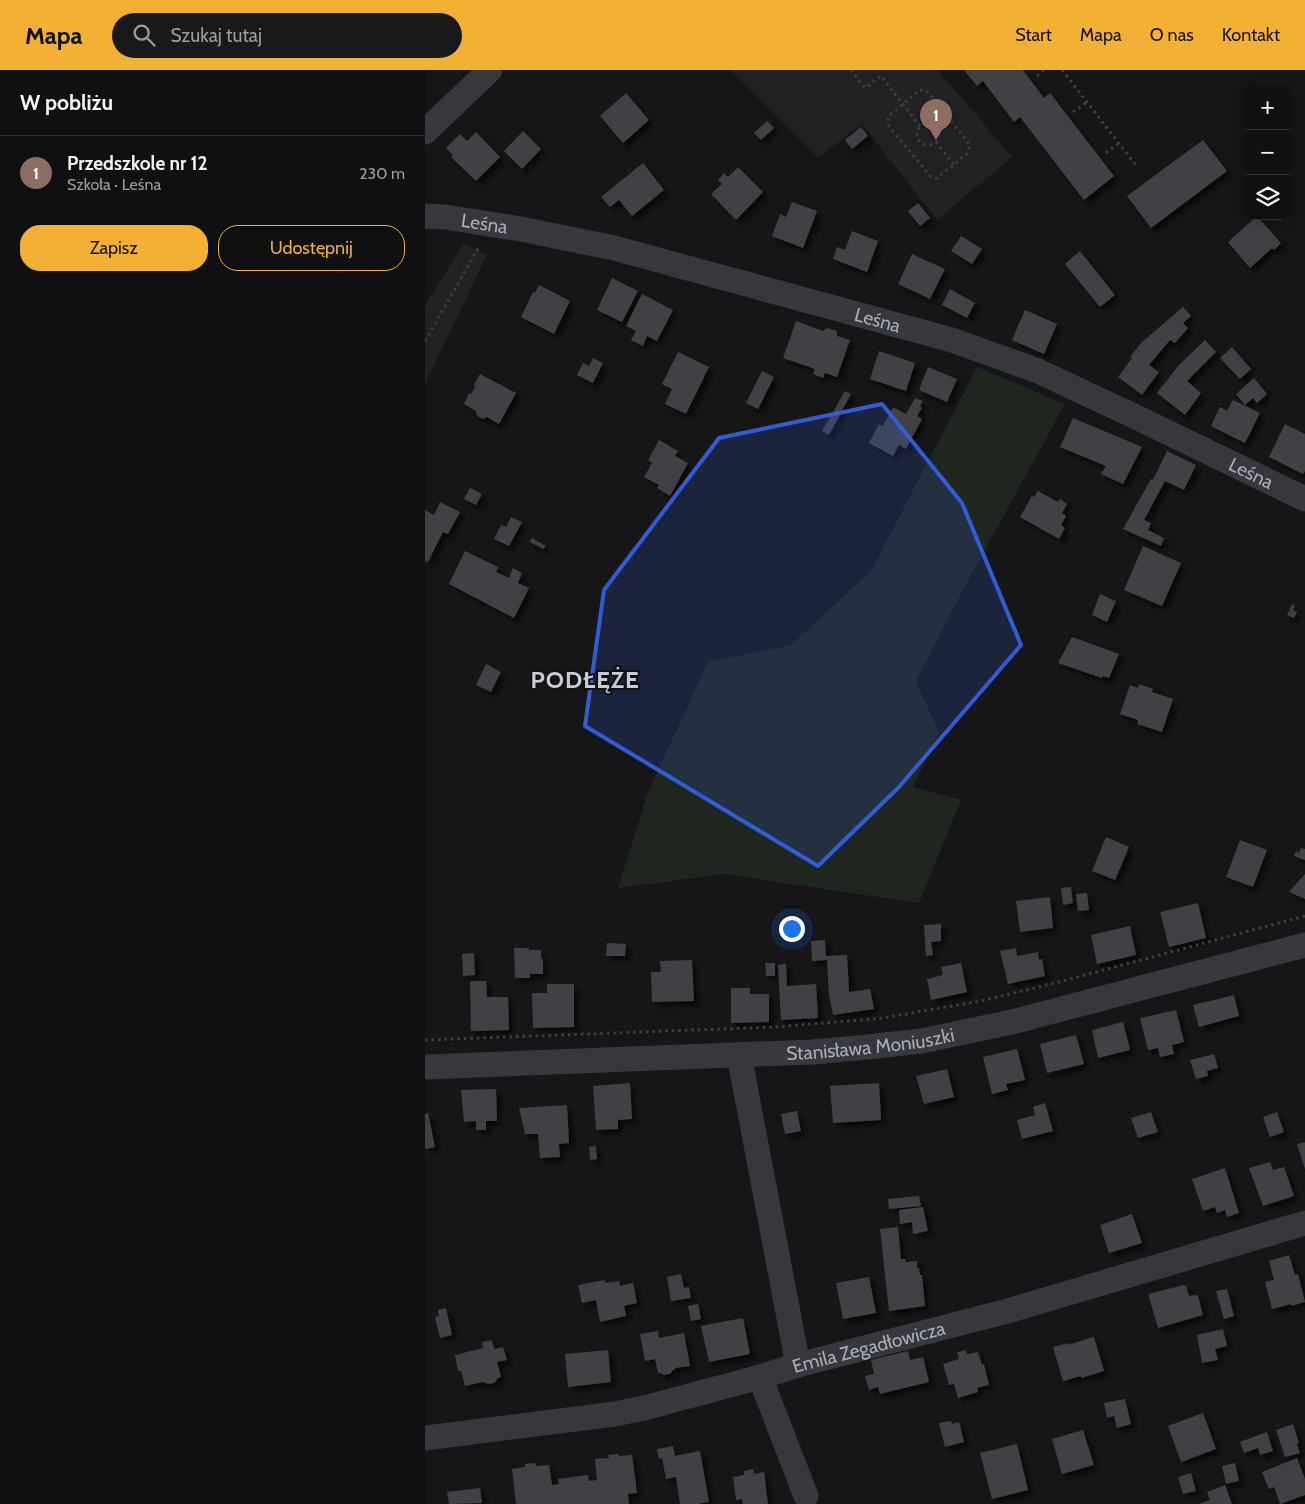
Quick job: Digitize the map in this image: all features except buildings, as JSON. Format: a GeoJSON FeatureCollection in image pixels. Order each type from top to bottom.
{"type":"FeatureCollection","features":[{"type":"Feature","properties":{"kind":"street"},"geometry":{"type":"LineString","coordinates":[[425,132],[490,70]]}},
{"type":"Feature","properties":{"kind":"street","name":"Leśna"},"geometry":{"type":"LineString","coordinates":[[425,216],[445,217],[521,229],[614,248],[952,340],[1038,371],[1304,495]]}},
{"type":"Feature","properties":{"kind":"street","name":"Stanisława Moniuszki"},"geometry":{"type":"LineString","coordinates":[[425,1067],[812,1052],[930,1039],[1011,1022],[1305,946]]}},
{"type":"Feature","properties":{"kind":"street"},"geometry":{"type":"LineString","coordinates":[[739,1055],[797,1365]]}},
{"type":"Feature","properties":{"kind":"street","name":"Emila Zegadłowicza"},"geometry":{"type":"LineString","coordinates":[[425,1438],[615,1414],[648,1407],[760,1377],[797,1365],[1004,1312],[1305,1223]]}},
{"type":"Feature","properties":{"kind":"street"},"geometry":{"type":"LineString","coordinates":[[760,1377],[806,1496]]}},
{"type":"Feature","properties":{"kind":"path"},"geometry":{"type":"LineString","coordinates":[[851,70],[865,88],[881,76],[920,126]]}},
{"type":"Feature","properties":{"kind":"path"},"geometry":{"type":"LineString","coordinates":[[1037,76],[1044,70]]}},
{"type":"Feature","properties":{"kind":"path"},"geometry":{"type":"LineString","coordinates":[[1062,70],[1138,168]]}},
{"type":"Feature","properties":{"kind":"path"},"geometry":{"type":"LineString","coordinates":[[920,90],[929,93],[970,145],[968,153],[954,165],[937,178],[931,177],[889,126],[888,119],[890,116],[920,90]]}},
{"type":"Feature","properties":{"kind":"path"},"geometry":{"type":"LineString","coordinates":[[1073,112],[1087,102]]}},
{"type":"Feature","properties":{"kind":"path"},"geometry":{"type":"LineString","coordinates":[[927,122],[939,128],[936,142],[931,145],[925,145],[920,142],[917,137],[917,131],[920,126],[927,122]]}},
{"type":"Feature","properties":{"kind":"path"},"geometry":{"type":"LineString","coordinates":[[936,142],[954,165]]}},
{"type":"Feature","properties":{"kind":"path"},"geometry":{"type":"LineString","coordinates":[[1106,153],[1119,143]]}},
{"type":"Feature","properties":{"kind":"path"},"geometry":{"type":"LineString","coordinates":[[425,341],[477,250]]}},
{"type":"Feature","properties":{"kind":"path"},"geometry":{"type":"LineString","coordinates":[[425,1040],[775,1027],[883,1018],[981,1001],[1305,916]]}},
{"type":"Feature","properties":{"kind":"highlighted area"},"geometry":{"type":"Polygon","coordinates":[[[882,404],[962,503],[1021,645],[899,787],[818,866],[585,726],[604,590],[719,438],[882,404]]]}},
{"type":"Feature","properties":{"kind":"shaded area"},"geometry":{"type":"Polygon","coordinates":[[[730,70],[938,70],[1012,157],[937,220],[862,124],[818,158],[730,70]]]}},
{"type":"Feature","properties":{"kind":"shaded area"},"geometry":{"type":"Polygon","coordinates":[[[463,244],[487,255],[425,384],[425,306],[463,244]]]}},
{"type":"Feature","properties":{"kind":"shaded area"},"geometry":{"type":"Polygon","coordinates":[[[977,367],[1065,404],[956,603],[916,681],[939,732],[913,787],[961,800],[919,903],[724,874],[618,888],[648,792],[708,662],[791,645],[871,571],[977,367]]]}},
{"type":"Feature","properties":{"kind":"place","name":"Przedszkole nr 12"},"geometry":{"type":"Point","coordinates":[936,140]}},
{"type":"Feature","properties":{"kind":"district","name":"PODŁĘŻE"},"geometry":{"type":"Point","coordinates":[585,680]}}]}
